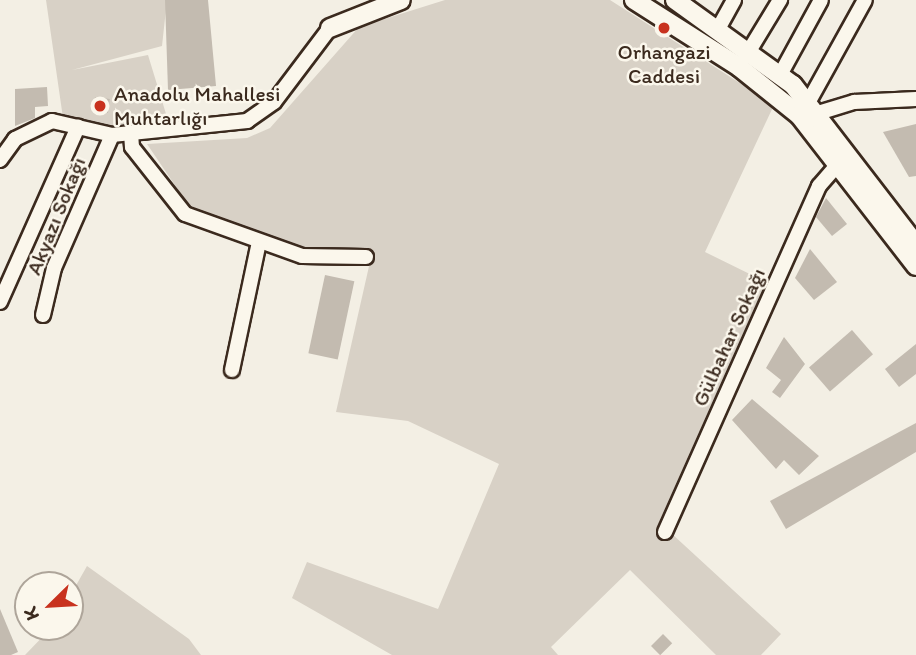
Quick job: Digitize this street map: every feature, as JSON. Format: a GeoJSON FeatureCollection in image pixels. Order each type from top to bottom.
{"type":"FeatureCollection","features":[{"type":"Feature","properties":{"kind":"main road"},"geometry":{"type":"LineString","coordinates":[[330,29],[352,7],[370,0]]}},
{"type":"Feature","properties":{"kind":"main road"},"geometry":{"type":"LineString","coordinates":[[330,29],[401,0]]}},
{"type":"Feature","properties":{"kind":"main road"},"geometry":{"type":"LineString","coordinates":[[634,0],[771,91],[840,155],[916,245]]}},
{"type":"Feature","properties":{"kind":"main road"},"geometry":{"type":"LineString","coordinates":[[676,0],[780,75],[813,107],[840,155],[916,266]]}},
{"type":"Feature","properties":{"kind":"main road"},"geometry":{"type":"LineString","coordinates":[[840,155],[855,147],[916,229]]}},
{"type":"Feature","properties":{"kind":"street"},"geometry":{"type":"LineString","coordinates":[[718,29],[734,0]]}},
{"type":"Feature","properties":{"kind":"street"},"geometry":{"type":"LineString","coordinates":[[749,51],[780,0]]}},
{"type":"Feature","properties":{"kind":"street"},"geometry":{"type":"LineString","coordinates":[[780,75],[821,0]]}},
{"type":"Feature","properties":{"kind":"street"},"geometry":{"type":"LineString","coordinates":[[813,107],[864,0]]}},
{"type":"Feature","properties":{"kind":"street"},"geometry":{"type":"LineString","coordinates":[[0,160],[15,139],[52,121],[112,135],[247,121],[262,113],[330,29]]}},
{"type":"Feature","properties":{"kind":"street"},"geometry":{"type":"LineString","coordinates":[[813,107],[916,99]]}},
{"type":"Feature","properties":{"kind":"street"},"geometry":{"type":"LineString","coordinates":[[0,302],[6,275],[78,127]]}},
{"type":"Feature","properties":{"kind":"street"},"geometry":{"type":"LineString","coordinates":[[131,133],[132,147],[185,214],[302,256],[366,257]]}},
{"type":"Feature","properties":{"kind":"street","name":"Akyazı Sokağı"},"geometry":{"type":"LineString","coordinates":[[43,315],[54,268],[112,135]]}},
{"type":"Feature","properties":{"kind":"street","name":"Gülbahar Sokağı"},"geometry":{"type":"LineString","coordinates":[[665,532],[820,186],[840,155]]}},
{"type":"Feature","properties":{"kind":"street"},"geometry":{"type":"LineString","coordinates":[[232,370],[259,242]]}},
{"type":"Feature","properties":{"kind":"shaded area"},"geometry":{"type":"Polygon","coordinates":[[[46,0],[167,0],[162,46],[72,70],[148,55],[170,127],[111,129],[63,118],[46,0]]]}},
{"type":"Feature","properties":{"kind":"shaded area"},"geometry":{"type":"Polygon","coordinates":[[[445,0],[610,0],[774,105],[705,252],[766,282],[659,522],[781,634],[761,655],[716,655],[630,570],[551,647],[558,655],[392,655],[292,598],[307,562],[438,609],[499,464],[408,421],[336,412],[372,253],[303,249],[211,219],[187,203],[147,144],[247,138],[270,128],[359,27],[445,0]]]}},
{"type":"Feature","properties":{"kind":"shaded area"},"geometry":{"type":"Polygon","coordinates":[[[87,566],[189,639],[201,655],[25,655],[38,641],[84,641],[84,571],[87,566]]]}},
{"type":"Feature","properties":{"kind":"building"},"geometry":{"type":"Polygon","coordinates":[[[165,0],[208,0],[216,86],[168,90],[165,0]]]}},
{"type":"Feature","properties":{"kind":"building"},"geometry":{"type":"Polygon","coordinates":[[[47,87],[48,106],[35,107],[35,118],[15,126],[15,89],[47,87]]]}},
{"type":"Feature","properties":{"kind":"building"},"geometry":{"type":"Polygon","coordinates":[[[95,97],[110,99],[108,113],[93,111],[95,97]]]}},
{"type":"Feature","properties":{"kind":"building"},"geometry":{"type":"Polygon","coordinates":[[[916,124],[916,176],[909,177],[883,132],[916,124]]]}},
{"type":"Feature","properties":{"kind":"building"},"geometry":{"type":"Polygon","coordinates":[[[826,198],[847,224],[832,236],[816,217],[826,198]]]}},
{"type":"Feature","properties":{"kind":"building"},"geometry":{"type":"Polygon","coordinates":[[[810,249],[837,282],[814,300],[795,278],[810,249]]]}},
{"type":"Feature","properties":{"kind":"building"},"geometry":{"type":"Polygon","coordinates":[[[325,275],[354,281],[338,359],[308,353],[325,275]]]}},
{"type":"Feature","properties":{"kind":"building"},"geometry":{"type":"Polygon","coordinates":[[[852,330],[873,354],[830,392],[809,367],[852,330]]]}},
{"type":"Feature","properties":{"kind":"building"},"geometry":{"type":"Polygon","coordinates":[[[784,337],[805,364],[780,398],[772,392],[781,380],[766,368],[784,337]]]}},
{"type":"Feature","properties":{"kind":"building"},"geometry":{"type":"Polygon","coordinates":[[[916,344],[916,374],[899,387],[885,369],[916,344]]]}},
{"type":"Feature","properties":{"kind":"building"},"geometry":{"type":"Polygon","coordinates":[[[752,399],[819,456],[799,475],[784,460],[776,469],[732,420],[752,399]]]}},
{"type":"Feature","properties":{"kind":"building"},"geometry":{"type":"Polygon","coordinates":[[[916,423],[916,452],[786,529],[770,501],[916,423]]]}},
{"type":"Feature","properties":{"kind":"building"},"geometry":{"type":"Polygon","coordinates":[[[0,609],[18,652],[11,655],[0,655],[0,609]]]}},
{"type":"Feature","properties":{"kind":"building"},"geometry":{"type":"Polygon","coordinates":[[[663,634],[672,643],[660,655],[651,646],[663,634]]]}},
{"type":"Feature","properties":{"kind":"place","name":"Orhangazi Caddesi"},"geometry":{"type":"Point","coordinates":[664,28]}},
{"type":"Feature","properties":{"kind":"place","name":"Anadolu Mahallesi Muhtarlığı"},"geometry":{"type":"Point","coordinates":[100,106]}}]}
